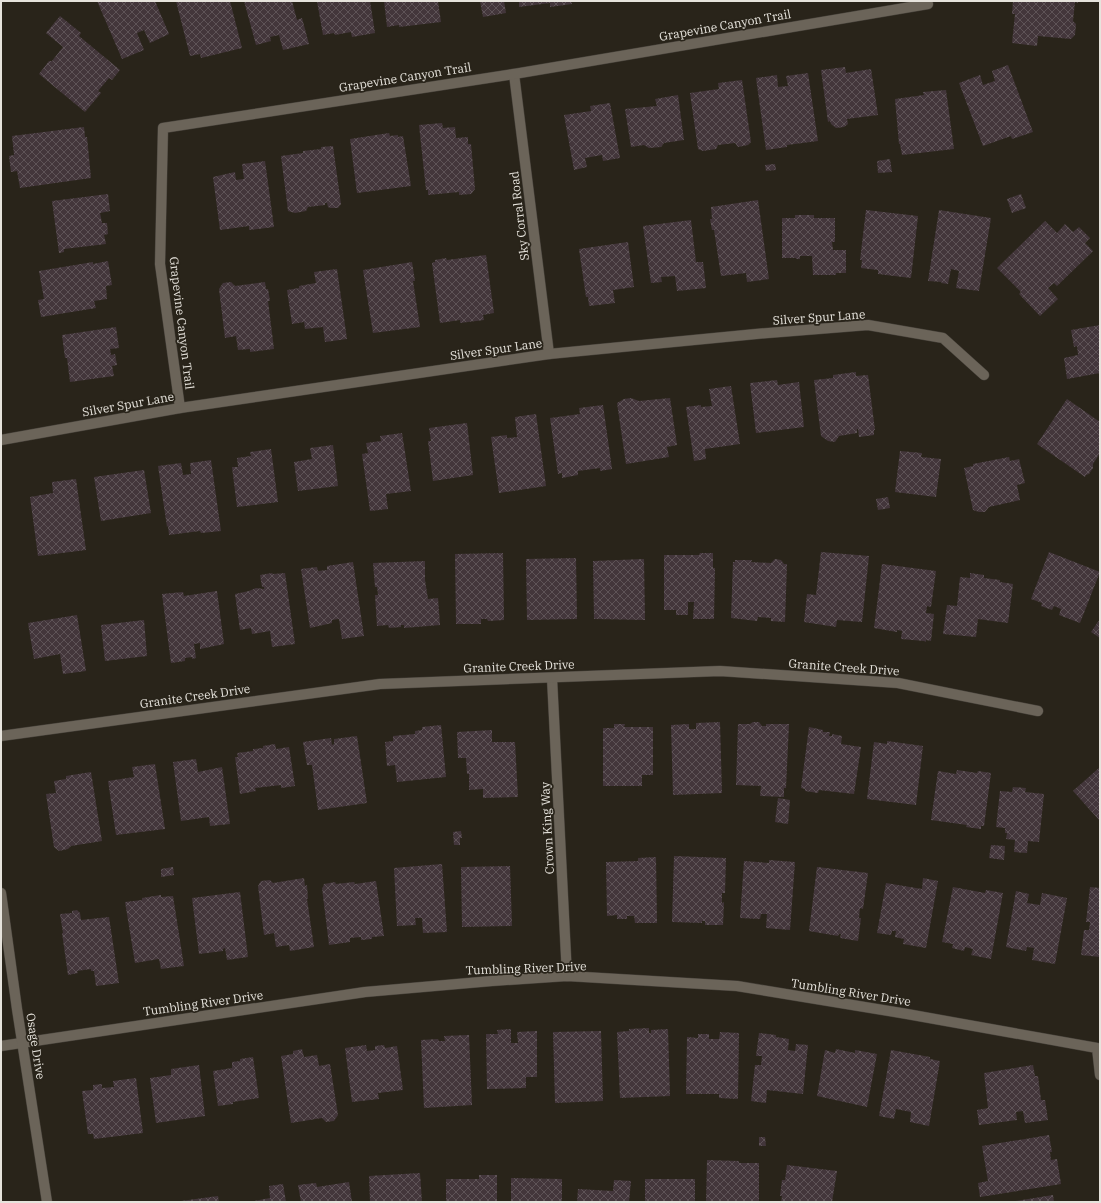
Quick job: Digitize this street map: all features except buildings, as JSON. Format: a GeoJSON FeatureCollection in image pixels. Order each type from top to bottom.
{"type":"FeatureCollection","features":[{"type":"Feature","properties":{"kind":"street","name":"Grapevine Canyon Trail"},"geometry":{"type":"LineString","coordinates":[[180,408],[160,264],[163,128],[514,74],[928,4]]}},
{"type":"Feature","properties":{"kind":"street","name":"Sky Corral Road"},"geometry":{"type":"LineString","coordinates":[[514,74],[549,354]]}},
{"type":"Feature","properties":{"kind":"street","name":"Silver Spur Lane"},"geometry":{"type":"LineString","coordinates":[[1,440],[180,408],[549,354],[868,325],[943,338],[984,374]]}},
{"type":"Feature","properties":{"kind":"street","name":"Granite Creek Drive"},"geometry":{"type":"LineString","coordinates":[[1,736],[380,684],[720,671],[898,683],[1038,711]]}},
{"type":"Feature","properties":{"kind":"street","name":"Crown King Way"},"geometry":{"type":"LineString","coordinates":[[552,678],[567,976]]}},
{"type":"Feature","properties":{"kind":"street","name":"Osage Drive"},"geometry":{"type":"LineString","coordinates":[[1,893],[17,1009],[47,1202]]}},
{"type":"Feature","properties":{"kind":"street","name":"Tumbling River Drive"},"geometry":{"type":"LineString","coordinates":[[1,1046],[365,992],[567,976],[737,986],[907,1014],[1097,1048],[1100,1075]]}}]}
